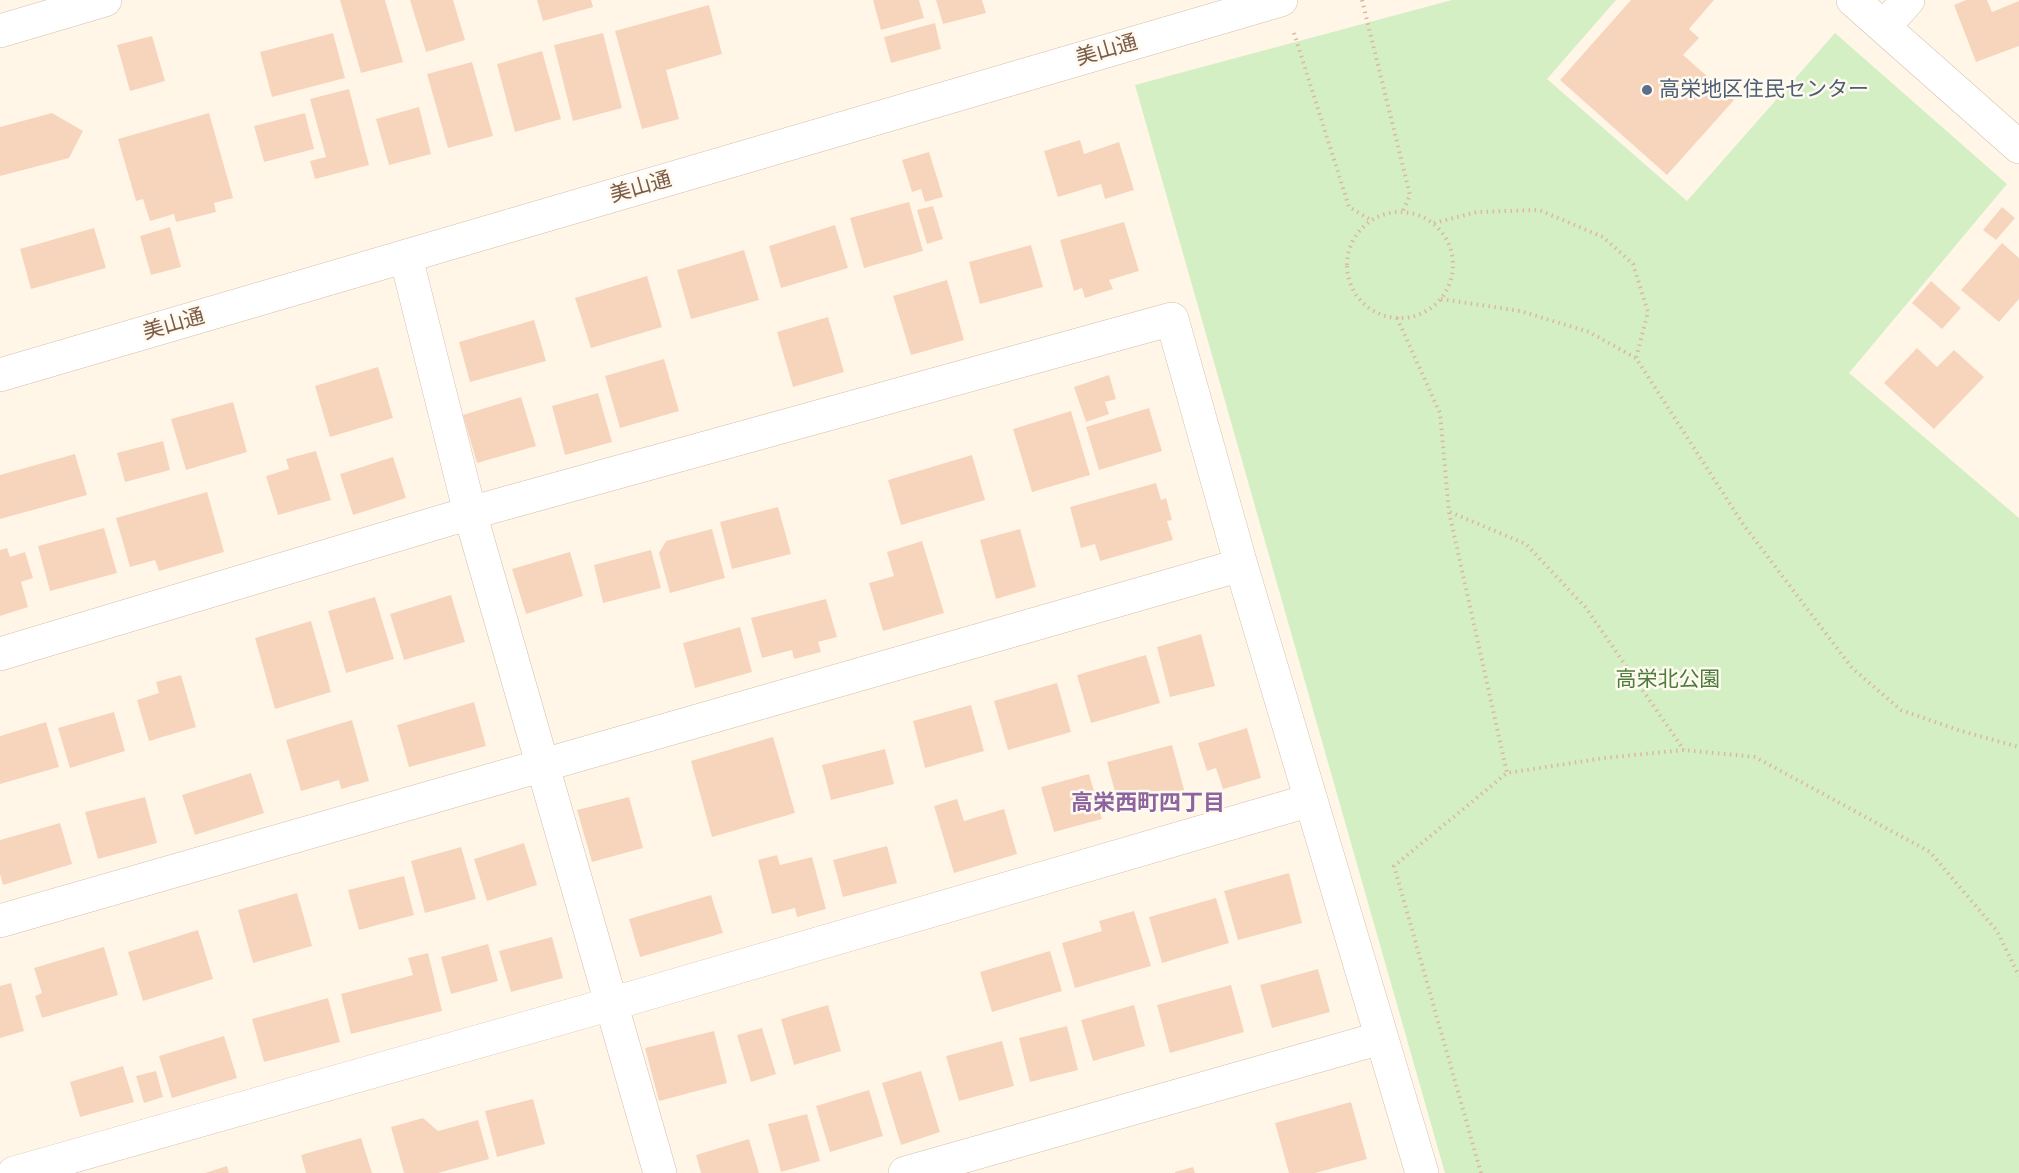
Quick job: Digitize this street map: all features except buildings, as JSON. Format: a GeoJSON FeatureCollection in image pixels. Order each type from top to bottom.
{"type":"FeatureCollection","features":[{"type":"Feature","properties":{"kind":"street"},"geometry":{"type":"LineString","coordinates":[[0,31],[105,0]]}},
{"type":"Feature","properties":{"kind":"street","name":"美山通"},"geometry":{"type":"LineString","coordinates":[[0,375],[406,258],[1245,5],[1281,0]]}},
{"type":"Feature","properties":{"kind":"street"},"geometry":{"type":"LineString","coordinates":[[1853,0],[2019,147]]}},
{"type":"Feature","properties":{"kind":"street"},"geometry":{"type":"LineString","coordinates":[[1884,27],[1908,0]]}},
{"type":"Feature","properties":{"kind":"street"},"geometry":{"type":"LineString","coordinates":[[406,258],[470,513],[660,1173]]}},
{"type":"Feature","properties":{"kind":"street"},"geometry":{"type":"LineString","coordinates":[[0,654],[470,513],[1172,319],[1241,565],[1422,1173]]}},
{"type":"Feature","properties":{"kind":"street"},"geometry":{"type":"LineString","coordinates":[[0,921],[1241,565]]}},
{"type":"Feature","properties":{"kind":"street"},"geometry":{"type":"LineString","coordinates":[[14,1173],[611,1004],[1311,800]]}},
{"type":"Feature","properties":{"kind":"street"},"geometry":{"type":"LineString","coordinates":[[905,1173],[1381,1038]]}},
{"type":"Feature","properties":{"kind":"path"},"geometry":{"type":"LineString","coordinates":[[1362,0],[1410,195],[1403,212]]}},
{"type":"Feature","properties":{"kind":"path"},"geometry":{"type":"LineString","coordinates":[[1294,31],[1349,207],[1371,220]]}},
{"type":"Feature","properties":{"kind":"path"},"geometry":{"type":"LineString","coordinates":[[1434,223],[1477,212],[1539,210],[1603,237],[1633,264],[1648,312],[1636,358]]}},
{"type":"Feature","properties":{"kind":"path"},"geometry":{"type":"LineString","coordinates":[[1386,213],[1419,214],[1434,223],[1445,235],[1451,251],[1453,268],[1450,284],[1441,299],[1429,310],[1413,316],[1397,318],[1380,315],[1366,306],[1355,294],[1348,278],[1346,261],[1350,245],[1358,231],[1371,220],[1386,213]]}},
{"type":"Feature","properties":{"kind":"path"},"geometry":{"type":"LineString","coordinates":[[1441,299],[1520,311],[1589,332],[1636,358],[1743,524],[1852,668],[1901,710],[1961,731],[2019,747]]}},
{"type":"Feature","properties":{"kind":"path"},"geometry":{"type":"LineString","coordinates":[[1397,318],[1440,413],[1449,512],[1507,773]]}},
{"type":"Feature","properties":{"kind":"path"},"geometry":{"type":"LineString","coordinates":[[1449,512],[1526,543],[1586,608],[1684,750]]}},
{"type":"Feature","properties":{"kind":"path"},"geometry":{"type":"LineString","coordinates":[[1482,1173],[1394,866],[1507,773],[1604,758],[1684,750],[1755,757],[1930,852],[1997,932],[2019,976]]}},
{"type":"Feature","properties":{"kind":"green space","name":"高栄北公園"},"geometry":{"type":"Polygon","coordinates":[[[1452,0],[1616,0],[1547,79],[1687,201],[1835,33],[2007,184],[1849,373],[2019,518],[2019,1173],[1445,1173],[1135,85],[1452,0]]]}},
{"type":"Feature","properties":{"kind":"place","name":"高栄地区住民センター"},"geometry":{"type":"Point","coordinates":[1647,90]}},
{"type":"Feature","properties":{"kind":"district","name":"高栄西町四丁目"},"geometry":{"type":"Point","coordinates":[1148,804]}}]}
